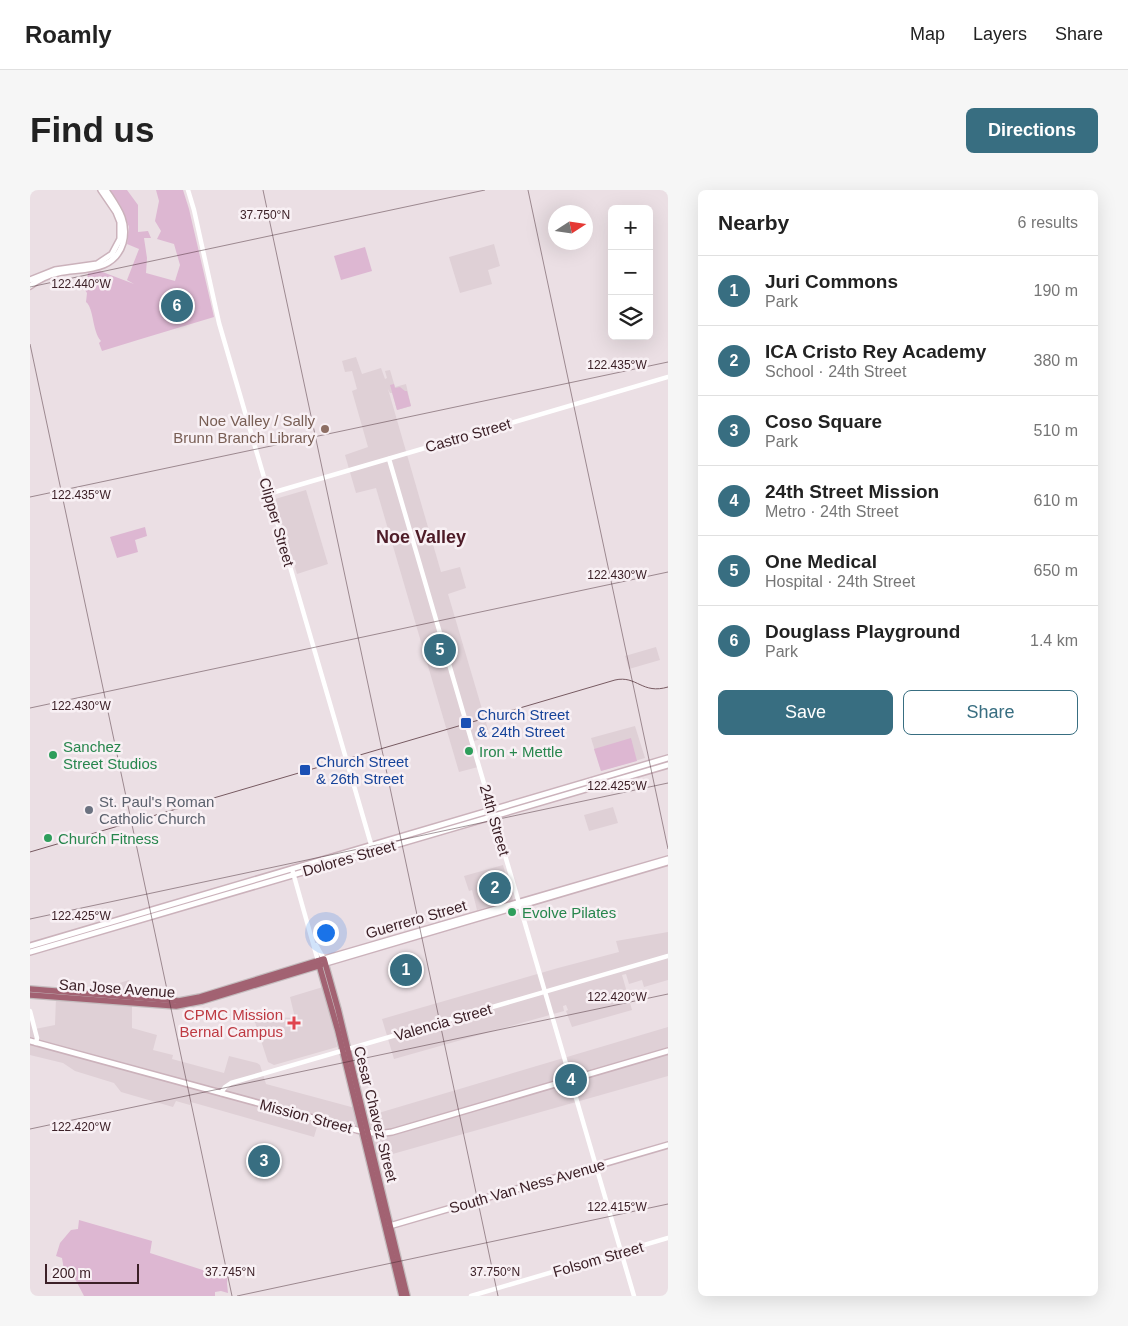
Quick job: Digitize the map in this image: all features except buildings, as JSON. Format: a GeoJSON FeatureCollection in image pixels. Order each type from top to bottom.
{"type":"FeatureCollection","features":[{"type":"Feature","properties":{"kind":"main road"},"geometry":{"type":"LineString","coordinates":[[30,280],[55,270],[97,264],[112,254],[120,239],[120,222],[116,212],[101,190]]}},
{"type":"Feature","properties":{"kind":"main road"},"geometry":{"type":"LineString","coordinates":[[30,286],[56,274],[98,268],[115,257],[124,240],[124,221],[106,190]]}},
{"type":"Feature","properties":{"kind":"main road","name":"Dolores Street"},"geometry":{"type":"LineString","coordinates":[[493,813],[668,758]]}},
{"type":"Feature","properties":{"kind":"main road","name":"Dolores Street"},"geometry":{"type":"LineString","coordinates":[[30,952],[372,848],[668,765]]}},
{"type":"Feature","properties":{"kind":"main road","name":"Guerrero Street"},"geometry":{"type":"LineString","coordinates":[[201,999],[668,860]]}},
{"type":"Feature","properties":{"kind":"main road","name":"Dolores Street"},"geometry":{"type":"LineString","coordinates":[[30,946],[293,872]]}},
{"type":"Feature","properties":{"kind":"main road","name":"Cesar Chavez Street"},"geometry":{"type":"LineString","coordinates":[[322,962],[366,1132],[402,1296]]}},
{"type":"Feature","properties":{"kind":"main road","name":"San Jose Avenue"},"geometry":{"type":"LineString","coordinates":[[30,989],[179,1001],[201,999]]}},
{"type":"Feature","properties":{"kind":"main road","name":"San Jose Avenue"},"geometry":{"type":"LineString","coordinates":[[30,995],[176,1006],[201,999]]}},
{"type":"Feature","properties":{"kind":"main road","name":"Mission Street"},"geometry":{"type":"LineString","coordinates":[[33,1042],[223,1090],[378,1134],[389,1133],[668,1051]]}},
{"type":"Feature","properties":{"kind":"main road","name":"South Van Ness Avenue"},"geometry":{"type":"LineString","coordinates":[[388,1226],[668,1144]]}},
{"type":"Feature","properties":{"kind":"main road","name":"Cesar Chavez Street"},"geometry":{"type":"LineString","coordinates":[[388,1226],[407,1296]]}},
{"type":"Feature","properties":{"kind":"street","name":"Clipper Street"},"geometry":{"type":"LineString","coordinates":[[188,190],[218,320],[372,848]]}},
{"type":"Feature","properties":{"kind":"street","name":"Castro Street"},"geometry":{"type":"LineString","coordinates":[[268,494],[668,377]]}},
{"type":"Feature","properties":{"kind":"street","name":"24th Street"},"geometry":{"type":"LineString","coordinates":[[389,459],[634,1296]]}},
{"type":"Feature","properties":{"kind":"street","name":"Cesar Chavez Street"},"geometry":{"type":"LineString","coordinates":[[293,872],[313,940],[322,962]]}},
{"type":"Feature","properties":{"kind":"street","name":"Valencia Street"},"geometry":{"type":"LineString","coordinates":[[223,1090],[235,1082],[668,956]]}},
{"type":"Feature","properties":{"kind":"street"},"geometry":{"type":"LineString","coordinates":[[30,1012],[38,1038],[33,1042]]}},
{"type":"Feature","properties":{"kind":"street","name":"Folsom Street"},"geometry":{"type":"LineString","coordinates":[[471,1296],[668,1238]]}},
{"type":"Feature","properties":{"kind":"shaded area"},"geometry":{"type":"Polygon","coordinates":[[[110,190],[127,190],[138,205],[138,232],[148,231],[151,238],[144,238],[147,258],[146,273],[175,281],[180,265],[174,244],[157,239],[161,231],[155,221],[159,201],[156,190],[183,190],[214,317],[102,351],[99,343],[101,341],[96,332],[89,305],[86,302],[87,293],[85,290],[88,273],[100,271],[134,284],[127,280],[139,249],[127,244],[129,227],[120,205],[110,190]]]}},
{"type":"Feature","properties":{"kind":"shaded area"},"geometry":{"type":"Polygon","coordinates":[[[494,244],[500,266],[488,270],[492,284],[460,293],[449,257],[494,244]]]}},
{"type":"Feature","properties":{"kind":"shaded area"},"geometry":{"type":"Polygon","coordinates":[[[365,247],[372,271],[341,280],[334,256],[365,247]]]}},
{"type":"Feature","properties":{"kind":"shaded area"},"geometry":{"type":"Polygon","coordinates":[[[356,357],[362,374],[381,368],[385,379],[387,378],[385,371],[390,370],[395,387],[406,384],[411,406],[397,410],[392,393],[388,389],[441,572],[460,567],[466,588],[448,594],[490,736],[471,742],[478,767],[459,772],[376,488],[356,493],[345,455],[368,447],[352,391],[357,389],[352,371],[345,372],[342,361],[356,357]]]}},
{"type":"Feature","properties":{"kind":"shaded area"},"geometry":{"type":"Polygon","coordinates":[[[394,384],[395,388],[400,387],[407,391],[411,406],[397,410],[390,385],[394,384]]]}},
{"type":"Feature","properties":{"kind":"shaded area"},"geometry":{"type":"Polygon","coordinates":[[[306,490],[328,564],[297,574],[275,499],[306,490]]]}},
{"type":"Feature","properties":{"kind":"shaded area"},"geometry":{"type":"Polygon","coordinates":[[[145,527],[147,536],[135,540],[138,552],[117,558],[110,537],[145,527]]]}},
{"type":"Feature","properties":{"kind":"shaded area"},"geometry":{"type":"Polygon","coordinates":[[[656,647],[660,660],[629,669],[625,656],[656,647]]]}},
{"type":"Feature","properties":{"kind":"shaded area"},"geometry":{"type":"Polygon","coordinates":[[[635,726],[645,758],[601,771],[591,738],[635,726]]]}},
{"type":"Feature","properties":{"kind":"shaded area"},"geometry":{"type":"Polygon","coordinates":[[[631,738],[637,761],[601,771],[594,749],[631,738]]]}},
{"type":"Feature","properties":{"kind":"shaded area"},"geometry":{"type":"Polygon","coordinates":[[[613,807],[618,823],[589,831],[584,815],[613,807]]]}},
{"type":"Feature","properties":{"kind":"shaded area"},"geometry":{"type":"Polygon","coordinates":[[[503,865],[513,900],[477,910],[472,890],[469,891],[464,876],[503,865]]]}},
{"type":"Feature","properties":{"kind":"shaded area"},"geometry":{"type":"Polygon","coordinates":[[[668,932],[668,980],[644,987],[642,980],[629,984],[626,974],[622,975],[632,1010],[572,1027],[566,1011],[568,1010],[566,1005],[563,1006],[564,1011],[394,1059],[382,1019],[619,952],[616,941],[668,932]]]}},
{"type":"Feature","properties":{"kind":"shaded area"},"geometry":{"type":"Polygon","coordinates":[[[129,980],[132,992],[132,1028],[157,1035],[153,1050],[173,1055],[172,1059],[224,1073],[229,1056],[257,1063],[260,1065],[266,1084],[355,1108],[360,1127],[320,1117],[314,1137],[191,1102],[190,1105],[176,1101],[173,1107],[121,1092],[114,1083],[75,1071],[63,1063],[30,1055],[30,1018],[35,1029],[55,1025],[56,997],[114,1001],[110,986],[129,980]]]}},
{"type":"Feature","properties":{"kind":"shaded area","name":"CPMC Mission Bernal Campus"},"geometry":{"type":"Polygon","coordinates":[[[323,987],[330,1010],[337,1047],[274,1065],[268,1062],[253,1016],[295,1018],[290,997],[323,987]]]}},
{"type":"Feature","properties":{"kind":"shaded area"},"geometry":{"type":"Polygon","coordinates":[[[668,1027],[668,1076],[375,1159],[365,1117],[668,1027]]]}},
{"type":"Feature","properties":{"kind":"shaded area"},"geometry":{"type":"Polygon","coordinates":[[[79,1220],[152,1241],[150,1253],[212,1273],[228,1273],[228,1293],[215,1292],[215,1296],[84,1296],[73,1275],[65,1276],[62,1258],[56,1256],[60,1243],[71,1230],[78,1229],[79,1220]]]}},
{"type":"Feature","properties":{"kind":"tram line"},"geometry":{"type":"LineString","coordinates":[[30,852],[615,680],[629,680],[652,689],[668,687]]}},
{"type":"Feature","properties":{"kind":"place","name":"Douglass Playground"},"geometry":{"type":"Point","coordinates":[177,306]}},
{"type":"Feature","properties":{"kind":"place","name":"Noe Valley / Sally Brunn Branch Library"},"geometry":{"type":"Point","coordinates":[325,429]}},
{"type":"Feature","properties":{"kind":"place","name":"One Medical"},"geometry":{"type":"Point","coordinates":[440,650]}},
{"type":"Feature","properties":{"kind":"place","name":"Church Street & 24th Street"},"geometry":{"type":"Point","coordinates":[466,723]}},
{"type":"Feature","properties":{"kind":"place","name":"Iron + Mettle"},"geometry":{"type":"Point","coordinates":[469,751]}},
{"type":"Feature","properties":{"kind":"place","name":"Sanchez Street Studios"},"geometry":{"type":"Point","coordinates":[53,755]}},
{"type":"Feature","properties":{"kind":"place","name":"Church Street & 26th Street"},"geometry":{"type":"Point","coordinates":[305,770]}},
{"type":"Feature","properties":{"kind":"place","name":"St. Paul's Roman Catholic Church"},"geometry":{"type":"Point","coordinates":[89,810]}},
{"type":"Feature","properties":{"kind":"place","name":"Church Fitness"},"geometry":{"type":"Point","coordinates":[48,838]}},
{"type":"Feature","properties":{"kind":"place","name":"ICA Cristo Rey Academy"},"geometry":{"type":"Point","coordinates":[495,888]}},
{"type":"Feature","properties":{"kind":"place","name":"Evolve Pilates"},"geometry":{"type":"Point","coordinates":[512,912]}},
{"type":"Feature","properties":{"kind":"place","name":"Juri Commons"},"geometry":{"type":"Point","coordinates":[406,970]}},
{"type":"Feature","properties":{"kind":"place","name":"CPMC Mission Bernal Campus"},"geometry":{"type":"Point","coordinates":[294,1023]}},
{"type":"Feature","properties":{"kind":"place","name":"24th Street Mission"},"geometry":{"type":"Point","coordinates":[571,1080]}},
{"type":"Feature","properties":{"kind":"place","name":"Coso Square"},"geometry":{"type":"Point","coordinates":[264,1161]}},
{"type":"Feature","properties":{"kind":"district","name":"Noe Valley"},"geometry":{"type":"Point","coordinates":[421,537]}}]}
